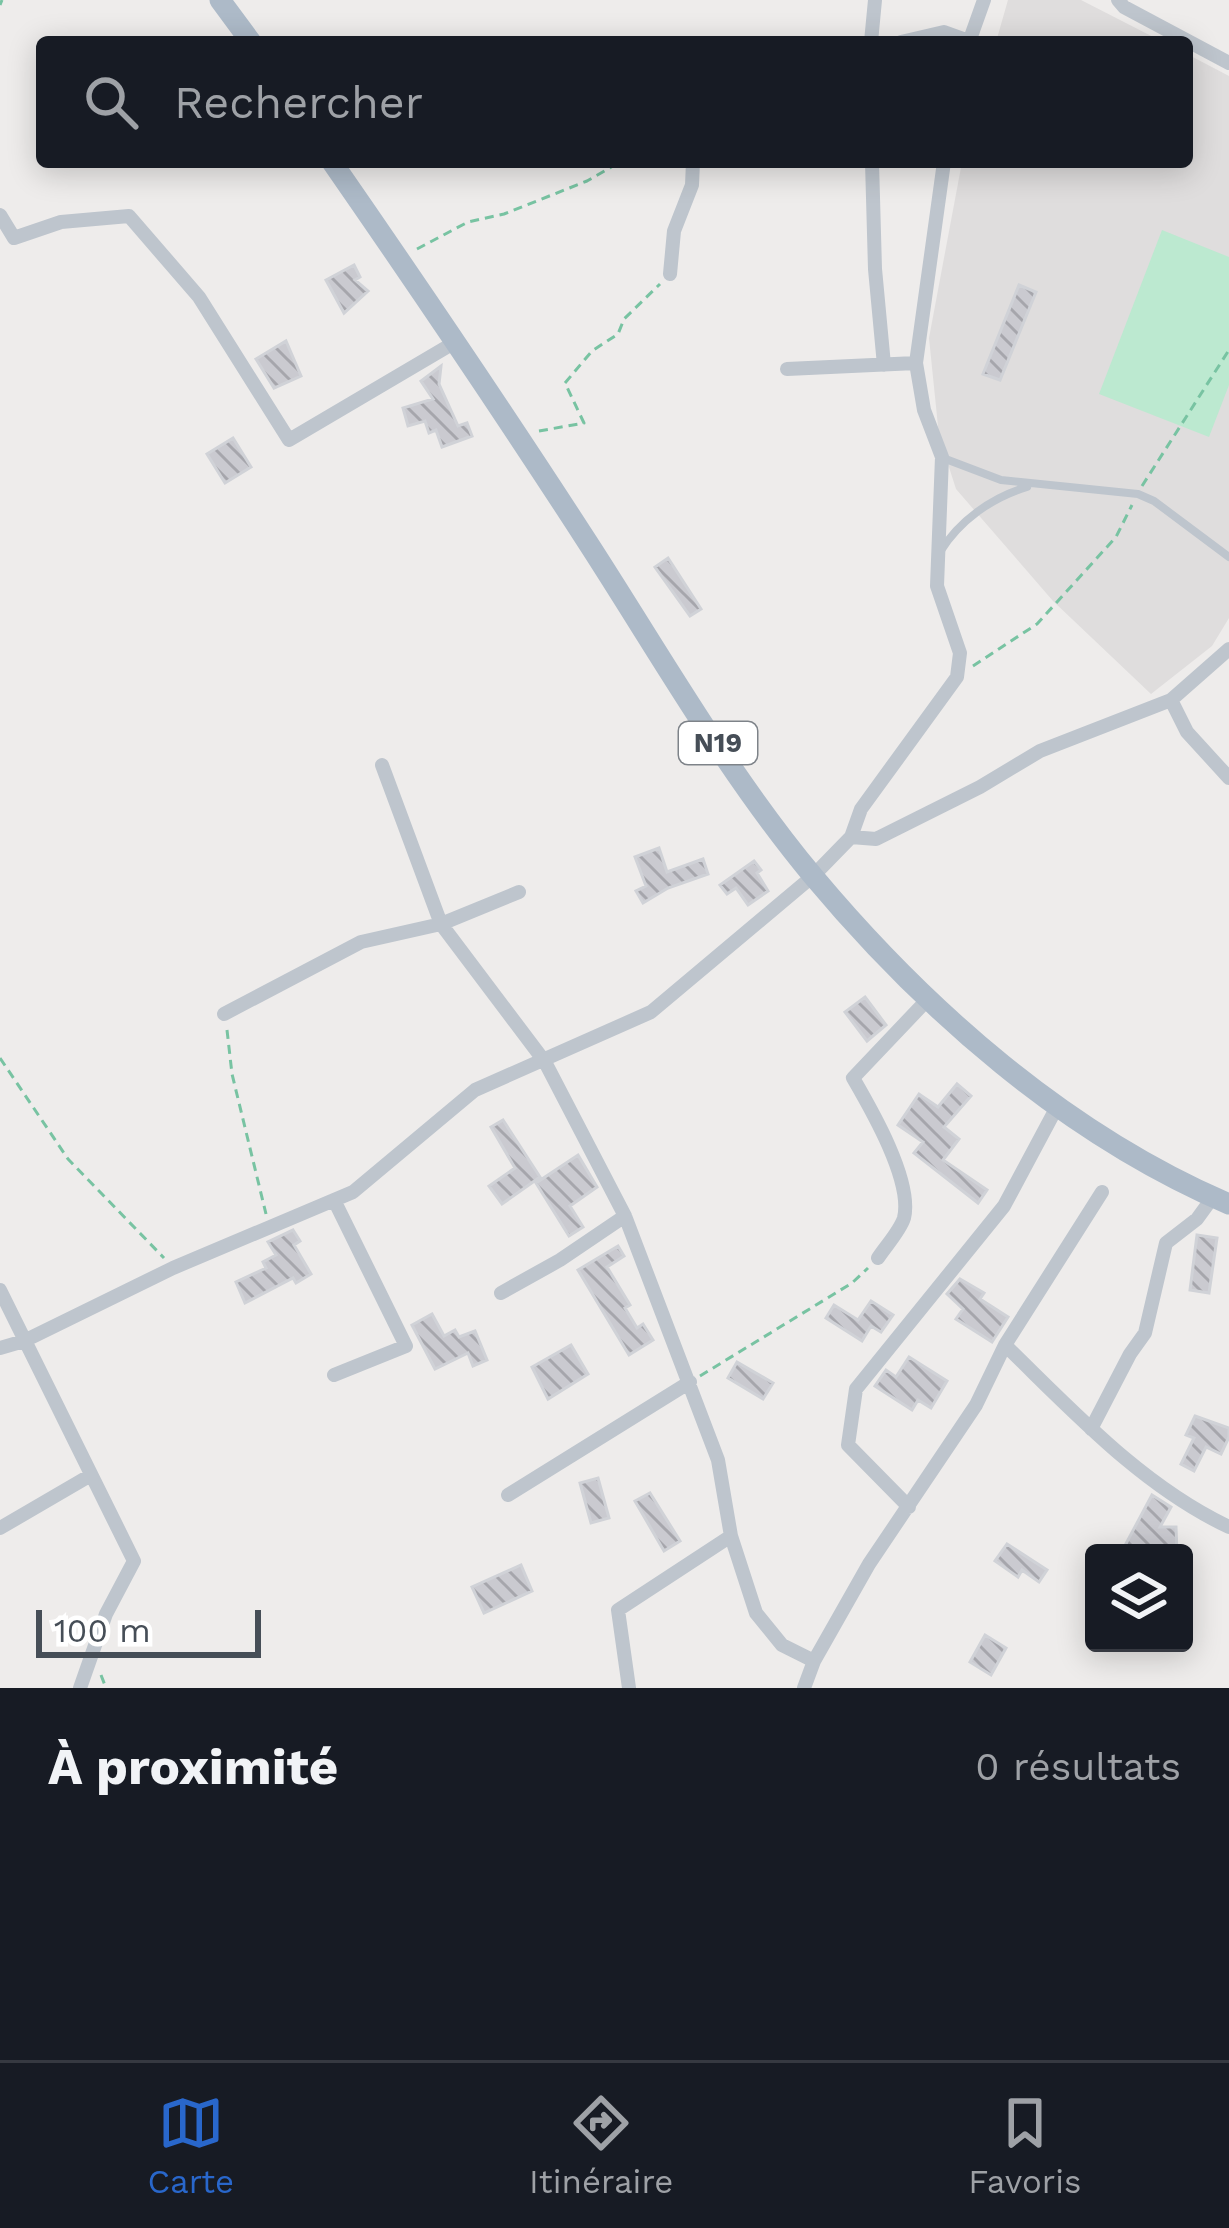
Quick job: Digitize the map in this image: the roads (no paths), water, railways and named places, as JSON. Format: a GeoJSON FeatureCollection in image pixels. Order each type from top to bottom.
{"type":"FeatureCollection","features":[{"type":"Feature","properties":{"kind":"main road"},"geometry":{"type":"LineString","coordinates":[[220,0],[247,36]]}},
{"type":"Feature","properties":{"kind":"main road","name":"N19"},"geometry":{"type":"LineString","coordinates":[[336,168],[457,341],[742,780],[813,876],[928,999],[981,1048],[1058,1105],[1221,1200]]}},
{"type":"Feature","properties":{"kind":"street"},"geometry":{"type":"LineString","coordinates":[[872,36],[875,0]]}},
{"type":"Feature","properties":{"kind":"street"},"geometry":{"type":"LineString","coordinates":[[971,36],[983,0]]}},
{"type":"Feature","properties":{"kind":"street"},"geometry":{"type":"LineString","coordinates":[[1118,0],[1178,36]]}},
{"type":"Feature","properties":{"kind":"street"},"geometry":{"type":"LineString","coordinates":[[1193,44],[1229,63]]}},
{"type":"Feature","properties":{"kind":"street"},"geometry":{"type":"LineString","coordinates":[[670,274],[674,230],[692,185],[693,168]]}},
{"type":"Feature","properties":{"kind":"street"},"geometry":{"type":"LineString","coordinates":[[872,168],[884,364]]}},
{"type":"Feature","properties":{"kind":"street"},"geometry":{"type":"LineString","coordinates":[[0,1348],[25,1341],[173,1268],[353,1192],[475,1090],[651,1012],[813,876],[851,837],[860,809],[957,677],[960,653],[937,586],[942,457],[924,410],[916,363],[943,168]]}},
{"type":"Feature","properties":{"kind":"street"},"geometry":{"type":"LineString","coordinates":[[0,215],[14,238],[61,222],[129,216],[199,297],[289,440],[457,341]]}},
{"type":"Feature","properties":{"kind":"street"},"geometry":{"type":"LineString","coordinates":[[787,369],[916,363]]}},
{"type":"Feature","properties":{"kind":"street"},"geometry":{"type":"LineString","coordinates":[[851,837],[876,839],[1040,751],[1172,700],[1229,649]]}},
{"type":"Feature","properties":{"kind":"street"},"geometry":{"type":"LineString","coordinates":[[1172,700],[1187,732],[1229,778]]}},
{"type":"Feature","properties":{"kind":"street"},"geometry":{"type":"LineString","coordinates":[[382,765],[440,924],[545,1062],[625,1216],[718,1460],[731,1536],[757,1613],[782,1646],[814,1661]]}},
{"type":"Feature","properties":{"kind":"street"},"geometry":{"type":"LineString","coordinates":[[224,1014],[361,942],[440,924],[519,892]]}},
{"type":"Feature","properties":{"kind":"street"},"geometry":{"type":"LineString","coordinates":[[878,1258],[904,1219],[902,1190],[886,1137],[853,1078],[928,999]]}},
{"type":"Feature","properties":{"kind":"street"},"geometry":{"type":"LineString","coordinates":[[909,1507],[848,1445],[856,1389],[1004,1206],[1058,1105]]}},
{"type":"Feature","properties":{"kind":"street"},"geometry":{"type":"LineString","coordinates":[[803,1688],[869,1564],[976,1405],[1006,1345],[1102,1192]]}},
{"type":"Feature","properties":{"kind":"street"},"geometry":{"type":"LineString","coordinates":[[334,1200],[406,1346],[334,1375]]}},
{"type":"Feature","properties":{"kind":"street"},"geometry":{"type":"LineString","coordinates":[[1091,1429],[1145,1333],[1166,1243],[1221,1200]]}},
{"type":"Feature","properties":{"kind":"street"},"geometry":{"type":"LineString","coordinates":[[501,1293],[625,1216]]}},
{"type":"Feature","properties":{"kind":"street"},"geometry":{"type":"LineString","coordinates":[[0,1290],[134,1561],[106,1615],[80,1688]]}},
{"type":"Feature","properties":{"kind":"street"},"geometry":{"type":"LineString","coordinates":[[1006,1345],[1091,1429],[1186,1507],[1229,1527]]}},
{"type":"Feature","properties":{"kind":"street"},"geometry":{"type":"LineString","coordinates":[[508,1495],[690,1382]]}},
{"type":"Feature","properties":{"kind":"street"},"geometry":{"type":"LineString","coordinates":[[0,1528],[91,1475]]}},
{"type":"Feature","properties":{"kind":"street"},"geometry":{"type":"LineString","coordinates":[[629,1688],[618,1610],[731,1536]]}},
{"type":"Feature","properties":{"kind":"lane"},"geometry":{"type":"LineString","coordinates":[[942,457],[1001,480],[1138,494],[1229,557]]}},
{"type":"Feature","properties":{"kind":"lane"},"geometry":{"type":"LineString","coordinates":[[938,561],[941,548],[988,503],[1034,485]]}}]}
